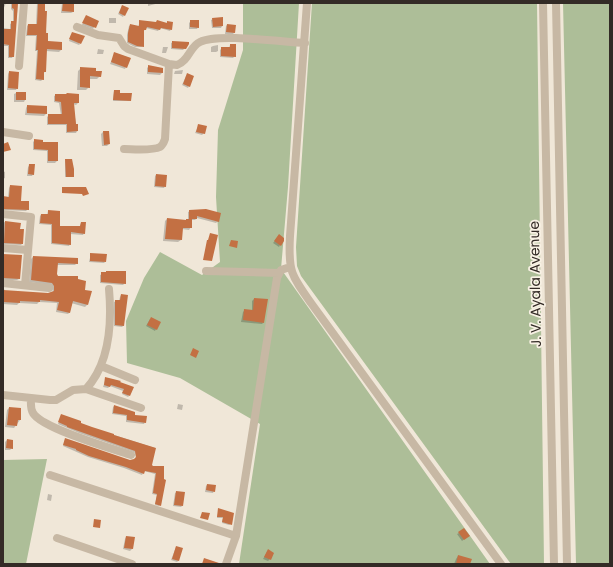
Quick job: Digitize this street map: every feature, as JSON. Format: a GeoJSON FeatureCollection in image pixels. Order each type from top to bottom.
{"type":"FeatureCollection","features":[{"type":"Feature","properties":{"kind":"street"},"geometry":{"type":"LineString","coordinates":[[19,66],[24,3]]}},
{"type":"Feature","properties":{"kind":"street"},"geometry":{"type":"LineString","coordinates":[[307,3],[290,236],[290,267],[295,280],[306,296],[501,564]]}},
{"type":"Feature","properties":{"kind":"street","name":"J. V. Ayala Avenue"},"geometry":{"type":"LineString","coordinates":[[543,3],[554,564]]}},
{"type":"Feature","properties":{"kind":"street","name":"J. V. Ayala Avenue"},"geometry":{"type":"LineString","coordinates":[[556,3],[567,564]]}},
{"type":"Feature","properties":{"kind":"street"},"geometry":{"type":"LineString","coordinates":[[77,27],[98,35],[119,38],[128,49],[169,64],[177,65],[181,64],[196,44],[212,39],[305,43]]}},
{"type":"Feature","properties":{"kind":"street"},"geometry":{"type":"LineString","coordinates":[[124,149],[155,148],[160,147],[163,144],[165,139],[169,64]]}},
{"type":"Feature","properties":{"kind":"street"},"geometry":{"type":"LineString","coordinates":[[3,132],[29,136]]}},
{"type":"Feature","properties":{"kind":"street"},"geometry":{"type":"LineString","coordinates":[[545,140],[559,140]]}},
{"type":"Feature","properties":{"kind":"street"},"geometry":{"type":"LineString","coordinates":[[3,214],[31,217],[25,285]]}},
{"type":"Feature","properties":{"kind":"street"},"geometry":{"type":"LineString","coordinates":[[3,248],[28,250]]}},
{"type":"Feature","properties":{"kind":"street"},"geometry":{"type":"LineString","coordinates":[[226,564],[236,536],[279,273],[284,268],[290,267]]}},
{"type":"Feature","properties":{"kind":"street"},"geometry":{"type":"LineString","coordinates":[[206,271],[279,273]]}},
{"type":"Feature","properties":{"kind":"street"},"geometry":{"type":"LineString","coordinates":[[3,283],[49,288]]}},
{"type":"Feature","properties":{"kind":"street"},"geometry":{"type":"LineString","coordinates":[[86,389],[91,384],[101,366],[111,326],[109,289]]}},
{"type":"Feature","properties":{"kind":"street"},"geometry":{"type":"LineString","coordinates":[[101,366],[135,380]]}},
{"type":"Feature","properties":{"kind":"street"},"geometry":{"type":"LineString","coordinates":[[550,382],[564,382]]}},
{"type":"Feature","properties":{"kind":"street"},"geometry":{"type":"LineString","coordinates":[[3,395],[56,400],[73,390],[86,389],[141,408]]}},
{"type":"Feature","properties":{"kind":"street"},"geometry":{"type":"LineString","coordinates":[[31,398],[31,408],[33,414],[45,422],[67,434],[131,455]]}},
{"type":"Feature","properties":{"kind":"street"},"geometry":{"type":"LineString","coordinates":[[50,475],[236,536]]}},
{"type":"Feature","properties":{"kind":"street"},"geometry":{"type":"LineString","coordinates":[[57,538],[132,564]]}},
{"type":"Feature","properties":{"kind":"green space"},"geometry":{"type":"Polygon","coordinates":[[[243,3],[299,3],[288,187],[281,269],[490,564],[239,564],[260,424],[180,378],[127,363],[126,321],[144,278],[160,252],[202,275],[220,262],[216,197],[218,130],[243,50],[243,3]]]}},
{"type":"Feature","properties":{"kind":"green space"},"geometry":{"type":"Polygon","coordinates":[[[312,3],[537,3],[544,564],[511,564],[301,276],[297,266],[296,247],[312,3]]]}},
{"type":"Feature","properties":{"kind":"green space"},"geometry":{"type":"Polygon","coordinates":[[[563,3],[610,3],[610,564],[576,564],[563,3]]]}},
{"type":"Feature","properties":{"kind":"green space"},"geometry":{"type":"Polygon","coordinates":[[[47,459],[26,564],[3,564],[3,460],[47,459]]]}},
{"type":"Feature","properties":{"kind":"building"},"geometry":{"type":"Polygon","coordinates":[[[12,3],[18,3],[14,57],[9,57],[9,45],[3,44],[3,29],[11,29],[11,21],[14,21],[14,9],[12,8],[12,3]]]}},
{"type":"Feature","properties":{"kind":"building"},"geometry":{"type":"Polygon","coordinates":[[[38,3],[45,3],[45,11],[47,11],[46,33],[48,33],[48,41],[62,42],[62,50],[47,49],[46,72],[44,72],[44,80],[36,79],[38,50],[36,50],[37,35],[27,35],[28,24],[37,24],[38,3]]]}},
{"type":"Feature","properties":{"kind":"building"},"geometry":{"type":"Polygon","coordinates":[[[63,3],[74,3],[74,12],[62,11],[63,3]]]}},
{"type":"Feature","properties":{"kind":"building"},"geometry":{"type":"Polygon","coordinates":[[[122,5],[129,8],[125,16],[119,13],[122,5]]]}},
{"type":"Feature","properties":{"kind":"building"},"geometry":{"type":"Polygon","coordinates":[[[86,15],[99,21],[96,28],[82,23],[86,15]]]}},
{"type":"Feature","properties":{"kind":"building"},"geometry":{"type":"Polygon","coordinates":[[[223,17],[223,26],[213,27],[212,18],[223,17]]]}},
{"type":"Feature","properties":{"kind":"building"},"geometry":{"type":"Polygon","coordinates":[[[139,20],[156,22],[157,20],[167,23],[167,21],[173,22],[172,30],[161,28],[160,30],[147,27],[146,30],[144,30],[144,47],[137,46],[128,42],[128,33],[130,24],[139,26],[139,20]]]}},
{"type":"Feature","properties":{"kind":"building"},"geometry":{"type":"Polygon","coordinates":[[[190,20],[199,20],[199,28],[190,27],[190,20]]]}},
{"type":"Feature","properties":{"kind":"building"},"geometry":{"type":"Polygon","coordinates":[[[227,24],[236,25],[235,33],[226,32],[227,24]]]}},
{"type":"Feature","properties":{"kind":"building"},"geometry":{"type":"Polygon","coordinates":[[[72,32],[85,36],[81,44],[69,39],[72,32]]]}},
{"type":"Feature","properties":{"kind":"building"},"geometry":{"type":"Polygon","coordinates":[[[172,41],[189,42],[189,44],[186,49],[172,48],[172,41]]]}},
{"type":"Feature","properties":{"kind":"building"},"geometry":{"type":"Polygon","coordinates":[[[230,44],[236,44],[236,57],[221,56],[221,47],[230,47],[230,44]]]}},
{"type":"Feature","properties":{"kind":"building"},"geometry":{"type":"Polygon","coordinates":[[[114,52],[131,58],[127,68],[111,62],[114,52]]]}},
{"type":"Feature","properties":{"kind":"building"},"geometry":{"type":"Polygon","coordinates":[[[148,65],[163,68],[163,73],[148,72],[148,65]]]}},
{"type":"Feature","properties":{"kind":"building"},"geometry":{"type":"Polygon","coordinates":[[[80,67],[96,68],[96,71],[102,71],[101,77],[90,76],[90,88],[80,87],[80,67]]]}},
{"type":"Feature","properties":{"kind":"building"},"geometry":{"type":"Polygon","coordinates":[[[9,71],[19,72],[18,89],[8,88],[9,71]]]}},
{"type":"Feature","properties":{"kind":"building"},"geometry":{"type":"Polygon","coordinates":[[[187,73],[194,76],[190,87],[183,84],[187,73]]]}},
{"type":"Feature","properties":{"kind":"building"},"geometry":{"type":"Polygon","coordinates":[[[114,90],[120,90],[120,93],[132,93],[131,101],[113,100],[114,90]]]}},
{"type":"Feature","properties":{"kind":"building"},"geometry":{"type":"Polygon","coordinates":[[[16,92],[26,92],[26,100],[16,100],[16,92]]]}},
{"type":"Feature","properties":{"kind":"building"},"geometry":{"type":"Polygon","coordinates":[[[55,94],[79,94],[79,103],[74,103],[78,131],[67,132],[67,124],[48,124],[48,114],[62,114],[61,102],[55,101],[55,94]]]}},
{"type":"Feature","properties":{"kind":"building"},"geometry":{"type":"Polygon","coordinates":[[[27,105],[47,106],[47,114],[27,113],[27,105]]]}},
{"type":"Feature","properties":{"kind":"building"},"geometry":{"type":"Polygon","coordinates":[[[198,124],[207,126],[205,134],[196,132],[198,124]]]}},
{"type":"Feature","properties":{"kind":"building"},"geometry":{"type":"Polygon","coordinates":[[[103,131],[109,131],[110,144],[104,145],[103,131]]]}},
{"type":"Feature","properties":{"kind":"building"},"geometry":{"type":"Polygon","coordinates":[[[34,139],[43,140],[43,142],[58,142],[58,161],[48,161],[48,150],[34,149],[34,139]]]}},
{"type":"Feature","properties":{"kind":"building"},"geometry":{"type":"Polygon","coordinates":[[[8,142],[11,150],[3,152],[3,144],[8,142]]]}},
{"type":"Feature","properties":{"kind":"building"},"geometry":{"type":"Polygon","coordinates":[[[65,159],[72,159],[74,177],[66,177],[65,159]]]}},
{"type":"Feature","properties":{"kind":"building"},"geometry":{"type":"Polygon","coordinates":[[[29,164],[35,164],[34,175],[28,174],[29,164]]]}},
{"type":"Feature","properties":{"kind":"building"},"geometry":{"type":"Polygon","coordinates":[[[156,174],[167,175],[166,187],[155,186],[156,174]]]}},
{"type":"Feature","properties":{"kind":"building"},"geometry":{"type":"Polygon","coordinates":[[[10,185],[22,186],[21,201],[29,201],[29,210],[3,209],[3,196],[9,197],[10,185]]]}},
{"type":"Feature","properties":{"kind":"building"},"geometry":{"type":"Polygon","coordinates":[[[62,187],[86,187],[89,194],[83,196],[82,194],[62,193],[62,187]]]}},
{"type":"Feature","properties":{"kind":"building"},"geometry":{"type":"Polygon","coordinates":[[[206,209],[221,213],[219,222],[197,216],[197,219],[189,219],[189,210],[206,209]]]}},
{"type":"Feature","properties":{"kind":"building"},"geometry":{"type":"Polygon","coordinates":[[[48,210],[60,211],[60,226],[80,226],[81,222],[86,222],[85,234],[71,232],[71,245],[52,243],[52,224],[40,223],[41,214],[48,214],[48,210]]]}},
{"type":"Feature","properties":{"kind":"building"},"geometry":{"type":"Polygon","coordinates":[[[167,218],[186,220],[192,219],[192,228],[183,228],[182,240],[165,239],[167,218]]]}},
{"type":"Feature","properties":{"kind":"building"},"geometry":{"type":"Polygon","coordinates":[[[5,221],[21,223],[20,229],[24,229],[23,244],[4,243],[5,221]]]}},
{"type":"Feature","properties":{"kind":"building"},"geometry":{"type":"Polygon","coordinates":[[[210,233],[218,235],[212,261],[203,260],[210,233]]]}},
{"type":"Feature","properties":{"kind":"building"},"geometry":{"type":"Polygon","coordinates":[[[279,234],[284,238],[281,246],[274,241],[279,234]]]}},
{"type":"Feature","properties":{"kind":"building"},"geometry":{"type":"Polygon","coordinates":[[[231,240],[238,241],[237,248],[229,246],[231,240]]]}},
{"type":"Feature","properties":{"kind":"building"},"geometry":{"type":"Polygon","coordinates":[[[90,253],[107,254],[106,262],[90,261],[90,253]]]}},
{"type":"Feature","properties":{"kind":"building"},"geometry":{"type":"Polygon","coordinates":[[[3,254],[22,255],[20,279],[3,278],[3,254]]]}},
{"type":"Feature","properties":{"kind":"building"},"geometry":{"type":"Polygon","coordinates":[[[33,256],[78,258],[78,264],[58,263],[57,274],[58,276],[78,276],[78,279],[86,281],[85,290],[92,291],[88,305],[73,301],[70,313],[57,310],[59,302],[40,300],[40,302],[3,302],[3,290],[48,293],[54,291],[54,286],[52,283],[31,280],[33,256]]]}},
{"type":"Feature","properties":{"kind":"building"},"geometry":{"type":"Polygon","coordinates":[[[126,271],[126,284],[101,282],[101,272],[126,271]]]}},
{"type":"Feature","properties":{"kind":"building"},"geometry":{"type":"Polygon","coordinates":[[[121,294],[128,295],[124,326],[115,325],[115,300],[120,300],[121,294]]]}},
{"type":"Feature","properties":{"kind":"building"},"geometry":{"type":"Polygon","coordinates":[[[254,298],[268,299],[264,323],[243,320],[244,309],[253,310],[254,298]]]}},
{"type":"Feature","properties":{"kind":"building"},"geometry":{"type":"Polygon","coordinates":[[[151,317],[161,322],[157,330],[147,325],[151,317]]]}},
{"type":"Feature","properties":{"kind":"building"},"geometry":{"type":"Polygon","coordinates":[[[193,348],[199,351],[196,358],[190,355],[193,348]]]}},
{"type":"Feature","properties":{"kind":"building"},"geometry":{"type":"Polygon","coordinates":[[[105,377],[121,381],[120,382],[134,387],[130,396],[122,393],[124,389],[111,385],[110,387],[104,385],[105,377]]]}},
{"type":"Feature","properties":{"kind":"building"},"geometry":{"type":"Polygon","coordinates":[[[114,405],[135,412],[135,415],[147,416],[146,423],[127,420],[127,415],[113,413],[114,405]]]}},
{"type":"Feature","properties":{"kind":"building"},"geometry":{"type":"Polygon","coordinates":[[[9,407],[21,408],[21,420],[18,420],[17,426],[7,425],[9,407]]]}},
{"type":"Feature","properties":{"kind":"building"},"geometry":{"type":"Polygon","coordinates":[[[61,414],[114,435],[156,448],[152,465],[164,466],[164,479],[166,480],[161,506],[155,504],[157,494],[153,493],[156,473],[145,471],[144,474],[89,456],[76,449],[63,445],[65,438],[130,460],[136,457],[135,451],[67,427],[58,422],[61,414]]]}},
{"type":"Feature","properties":{"kind":"building"},"geometry":{"type":"Polygon","coordinates":[[[7,439],[13,440],[13,449],[6,448],[7,439]]]}},
{"type":"Feature","properties":{"kind":"building"},"geometry":{"type":"Polygon","coordinates":[[[207,484],[216,485],[215,492],[206,490],[207,484]]]}},
{"type":"Feature","properties":{"kind":"building"},"geometry":{"type":"Polygon","coordinates":[[[176,491],[185,492],[183,506],[174,505],[176,491]]]}},
{"type":"Feature","properties":{"kind":"building"},"geometry":{"type":"Polygon","coordinates":[[[218,508],[234,513],[232,525],[222,522],[223,517],[217,517],[218,508]]]}},
{"type":"Feature","properties":{"kind":"building"},"geometry":{"type":"Polygon","coordinates":[[[202,512],[210,513],[208,520],[200,518],[202,512]]]}},
{"type":"Feature","properties":{"kind":"building"},"geometry":{"type":"Polygon","coordinates":[[[94,519],[101,520],[100,528],[93,527],[94,519]]]}},
{"type":"Feature","properties":{"kind":"building"},"geometry":{"type":"Polygon","coordinates":[[[464,528],[470,536],[464,540],[458,532],[464,528]]]}},
{"type":"Feature","properties":{"kind":"building"},"geometry":{"type":"Polygon","coordinates":[[[126,536],[135,537],[133,549],[124,548],[126,536]]]}},
{"type":"Feature","properties":{"kind":"building"},"geometry":{"type":"Polygon","coordinates":[[[176,546],[183,548],[179,561],[172,559],[176,546]]]}},
{"type":"Feature","properties":{"kind":"building"},"geometry":{"type":"Polygon","coordinates":[[[268,549],[274,553],[271,560],[264,557],[268,549]]]}},
{"type":"Feature","properties":{"kind":"building"},"geometry":{"type":"Polygon","coordinates":[[[458,555],[472,559],[470,564],[456,564],[458,555]]]}},
{"type":"Feature","properties":{"kind":"building"},"geometry":{"type":"Polygon","coordinates":[[[204,558],[219,563],[219,564],[202,564],[204,558]]]}}]}
